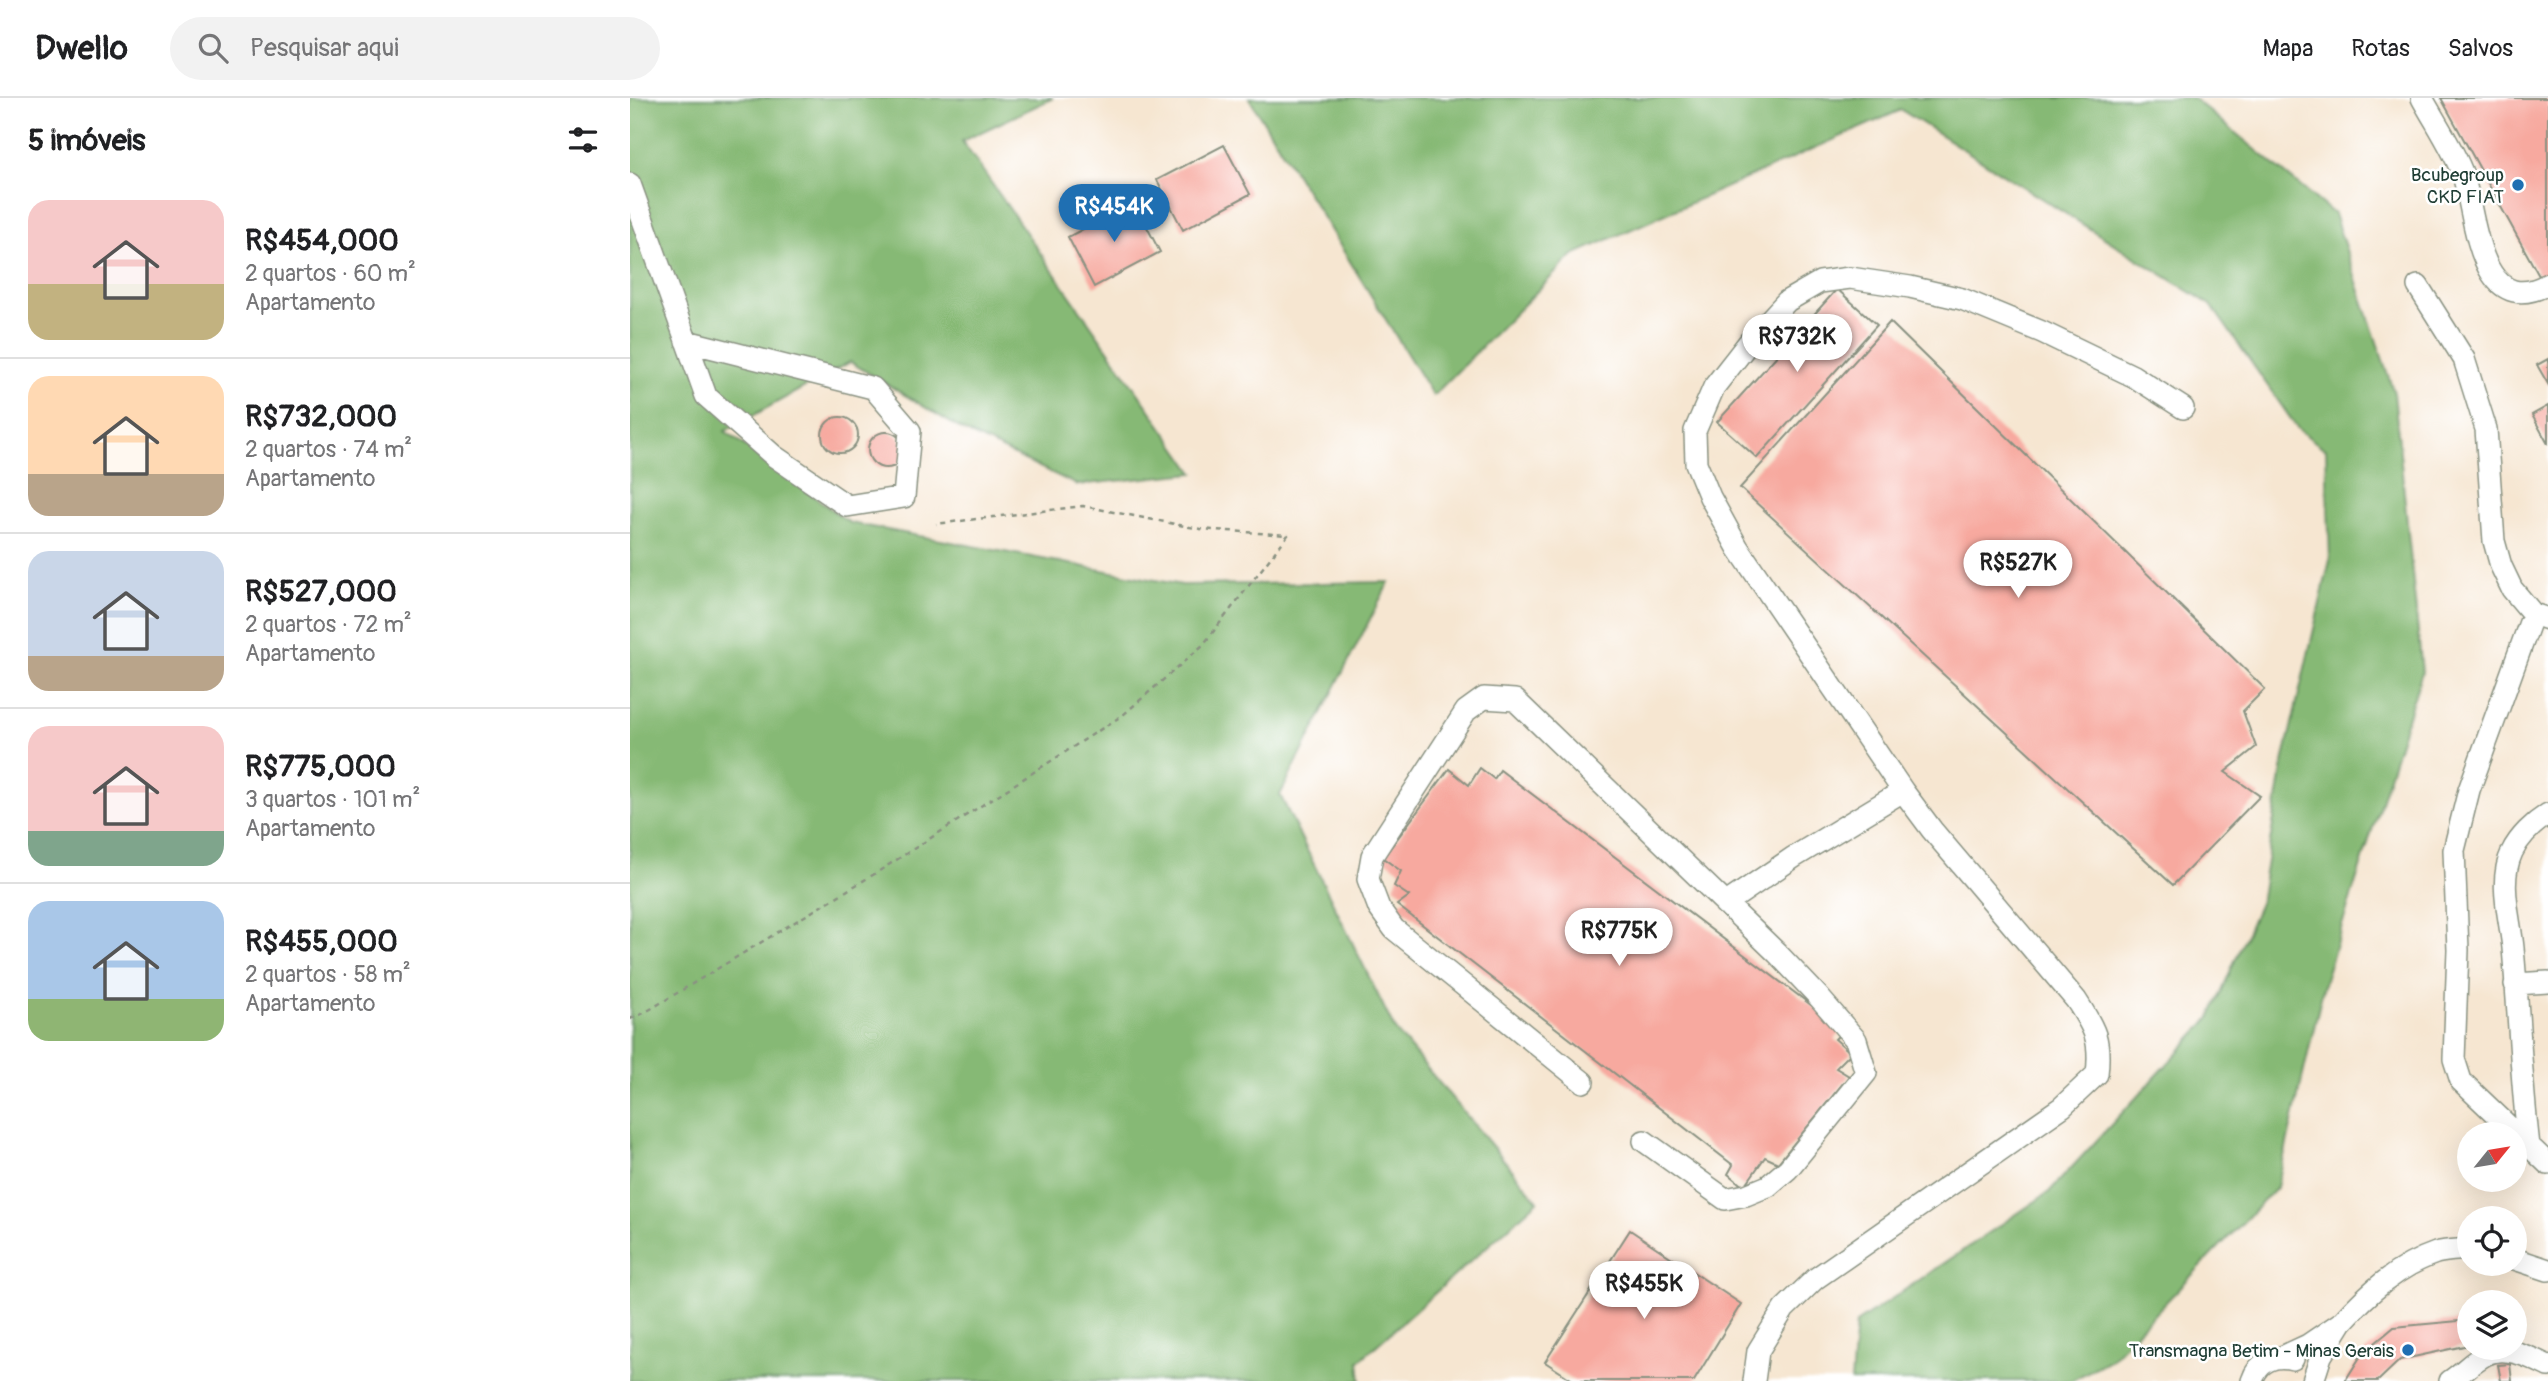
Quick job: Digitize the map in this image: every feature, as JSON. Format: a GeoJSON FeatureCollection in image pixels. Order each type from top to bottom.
{"type":"FeatureCollection","features":[{"type":"Feature","properties":{"kind":"lane"},"geometry":{"type":"LineString","coordinates":[[2422,98],[2462,174],[2482,255],[2503,288],[2514,292],[2533,292],[2548,284]]}},
{"type":"Feature","properties":{"kind":"lane"},"geometry":{"type":"LineString","coordinates":[[630,184],[686,341],[706,396],[774,456],[847,506],[904,497],[910,431],[873,388],[686,341]]}},
{"type":"Feature","properties":{"kind":"lane"},"geometry":{"type":"LineString","coordinates":[[1754,1381],[1758,1351],[1784,1308],[1815,1279],[2062,1107],[2097,1074],[2099,1051],[2093,1025],[2076,1000],[1931,830],[1738,548],[1710,497],[1696,463],[1695,431],[1714,387],[1749,341],[1787,301],[1820,282],[1850,278],[1910,287],[1962,299],[2042,332],[2133,376],[2183,408]]}},
{"type":"Feature","properties":{"kind":"lane"},"geometry":{"type":"LineString","coordinates":[[2418,286],[2464,359],[2486,429],[2494,541],[2501,566],[2512,589],[2541,616],[2469,790],[2454,850],[2458,950],[2454,1059],[2461,1081],[2548,1164]]}},
{"type":"Feature","properties":{"kind":"lane"},"geometry":{"type":"LineString","coordinates":[[1584,1082],[1394,929],[1379,908],[1368,879],[1372,856],[1466,711],[1484,698],[1515,700],[1777,953],[1856,1040],[1866,1073],[1788,1169],[1768,1186],[1746,1195],[1725,1199],[1644,1141]]}},
{"type":"Feature","properties":{"kind":"lane"},"geometry":{"type":"LineString","coordinates":[[1725,904],[1794,857],[1903,791]]}},
{"type":"Feature","properties":{"kind":"lane"},"geometry":{"type":"LineString","coordinates":[[2529,1146],[2506,896],[2507,873],[2512,852],[2534,823],[2548,814]]}},
{"type":"Feature","properties":{"kind":"lane"},"geometry":{"type":"LineString","coordinates":[[2515,984],[2548,982]]}},
{"type":"Feature","properties":{"kind":"lane"},"geometry":{"type":"LineString","coordinates":[[2313,1381],[2321,1356],[2342,1322],[2364,1298],[2404,1268],[2438,1252],[2457,1250]]}},
{"type":"Feature","properties":{"kind":"lane"},"geometry":{"type":"LineString","coordinates":[[2527,1263],[2548,1270]]}},
{"type":"Feature","properties":{"kind":"lane"},"geometry":{"type":"LineString","coordinates":[[2249,1377],[2264,1363],[2308,1345],[2342,1322]]}},
{"type":"Feature","properties":{"kind":"lane"},"geometry":{"type":"LineString","coordinates":[[2450,1381],[2485,1355],[2497,1351],[2513,1352],[2548,1366]]}},
{"type":"Feature","properties":{"kind":"lane"},"geometry":{"type":"LineString","coordinates":[[2282,1357],[2299,1362],[2313,1381]]}},
{"type":"Feature","properties":{"kind":"path"},"geometry":{"type":"LineString","coordinates":[[630,1019],[876,873],[1123,715],[1203,645],[1288,534],[1200,529],[1083,506],[936,524]]}},
{"type":"Feature","properties":{"kind":"green space"},"geometry":{"type":"Polygon","coordinates":[[[630,98],[1053,98],[962,141],[1194,473],[1077,485],[966,432],[850,362],[725,431],[850,523],[1182,585],[1389,582],[1280,795],[1395,1030],[1538,1201],[1359,1361],[1361,1381],[630,1381],[630,98]]]}},
{"type":"Feature","properties":{"kind":"green space"},"geometry":{"type":"Polygon","coordinates":[[[1249,98],[2193,98],[2334,214],[2394,393],[2422,672],[2326,976],[2277,1187],[2111,1359],[2071,1381],[1851,1381],[1856,1323],[2049,1192],[2210,1018],[2260,903],[2284,758],[2330,560],[2326,450],[2298,429],[2211,305],[1901,110],[1573,255],[1433,396],[1249,98]]]}},
{"type":"Feature","properties":{"kind":"building","name":"Bcubegroup CKD FIAT"},"geometry":{"type":"Polygon","coordinates":[[[2441,98],[2548,98],[2548,272],[2539,276],[2441,98]]]}},
{"type":"Feature","properties":{"kind":"building"},"geometry":{"type":"Polygon","coordinates":[[[1224,145],[1250,194],[1183,230],[1157,180],[1224,145]]]}},
{"type":"Feature","properties":{"kind":"building"},"geometry":{"type":"Polygon","coordinates":[[[1134,202],[1160,252],[1094,287],[1068,237],[1134,202]]]}},
{"type":"Feature","properties":{"kind":"building"},"geometry":{"type":"Polygon","coordinates":[[[1837,289],[1877,325],[1757,458],[1717,422],[1837,289]]]}},
{"type":"Feature","properties":{"kind":"building"},"geometry":{"type":"Polygon","coordinates":[[[1890,322],[2265,689],[2243,711],[2256,747],[2225,772],[2260,796],[2173,885],[1740,488],[1890,322]]]}},
{"type":"Feature","properties":{"kind":"building"},"geometry":{"type":"Polygon","coordinates":[[[2548,359],[2548,384],[2537,365],[2548,359]]]}},
{"type":"Feature","properties":{"kind":"building"},"geometry":{"type":"Polygon","coordinates":[[[2548,406],[2548,444],[2532,415],[2548,406]]]}},
{"type":"Feature","properties":{"kind":"building"},"geometry":{"type":"Polygon","coordinates":[[[840,417],[853,422],[858,435],[853,448],[840,453],[827,448],[822,435],[827,422],[840,417]]]}},
{"type":"Feature","properties":{"kind":"building"},"geometry":{"type":"Polygon","coordinates":[[[886,432],[898,438],[904,450],[898,462],[886,468],[874,462],[868,450],[874,438],[886,432]]]}},
{"type":"Feature","properties":{"kind":"building"},"geometry":{"type":"Polygon","coordinates":[[[1480,768],[1494,779],[1500,770],[1844,1030],[1835,1039],[1851,1053],[1836,1068],[1849,1076],[1778,1163],[1765,1157],[1744,1187],[1728,1174],[1733,1165],[1397,905],[1409,896],[1394,886],[1401,871],[1383,858],[1449,769],[1469,785],[1480,768]]]}},
{"type":"Feature","properties":{"kind":"building"},"geometry":{"type":"Polygon","coordinates":[[[1630,1230],[1741,1304],[1694,1381],[1574,1381],[1545,1362],[1630,1230]]]}},
{"type":"Feature","properties":{"kind":"building","name":"Transmagna Betim - Minas Gerais"},"geometry":{"type":"Polygon","coordinates":[[[2457,1321],[2457,1348],[2400,1360],[2378,1381],[2345,1381],[2362,1354],[2394,1327],[2457,1321]]]}},
{"type":"Feature","properties":{"kind":"building"},"geometry":{"type":"Polygon","coordinates":[[[2510,1364],[2512,1381],[2501,1381],[2498,1365],[2510,1364]]]}},
{"type":"Feature","properties":{"kind":"place","name":"Bcubegroup CKD FIAT"},"geometry":{"type":"Point","coordinates":[2518,185]}},
{"type":"Feature","properties":{"kind":"place","name":"Transmagna Betim - Minas Gerais"},"geometry":{"type":"Point","coordinates":[2408,1350]}}]}
